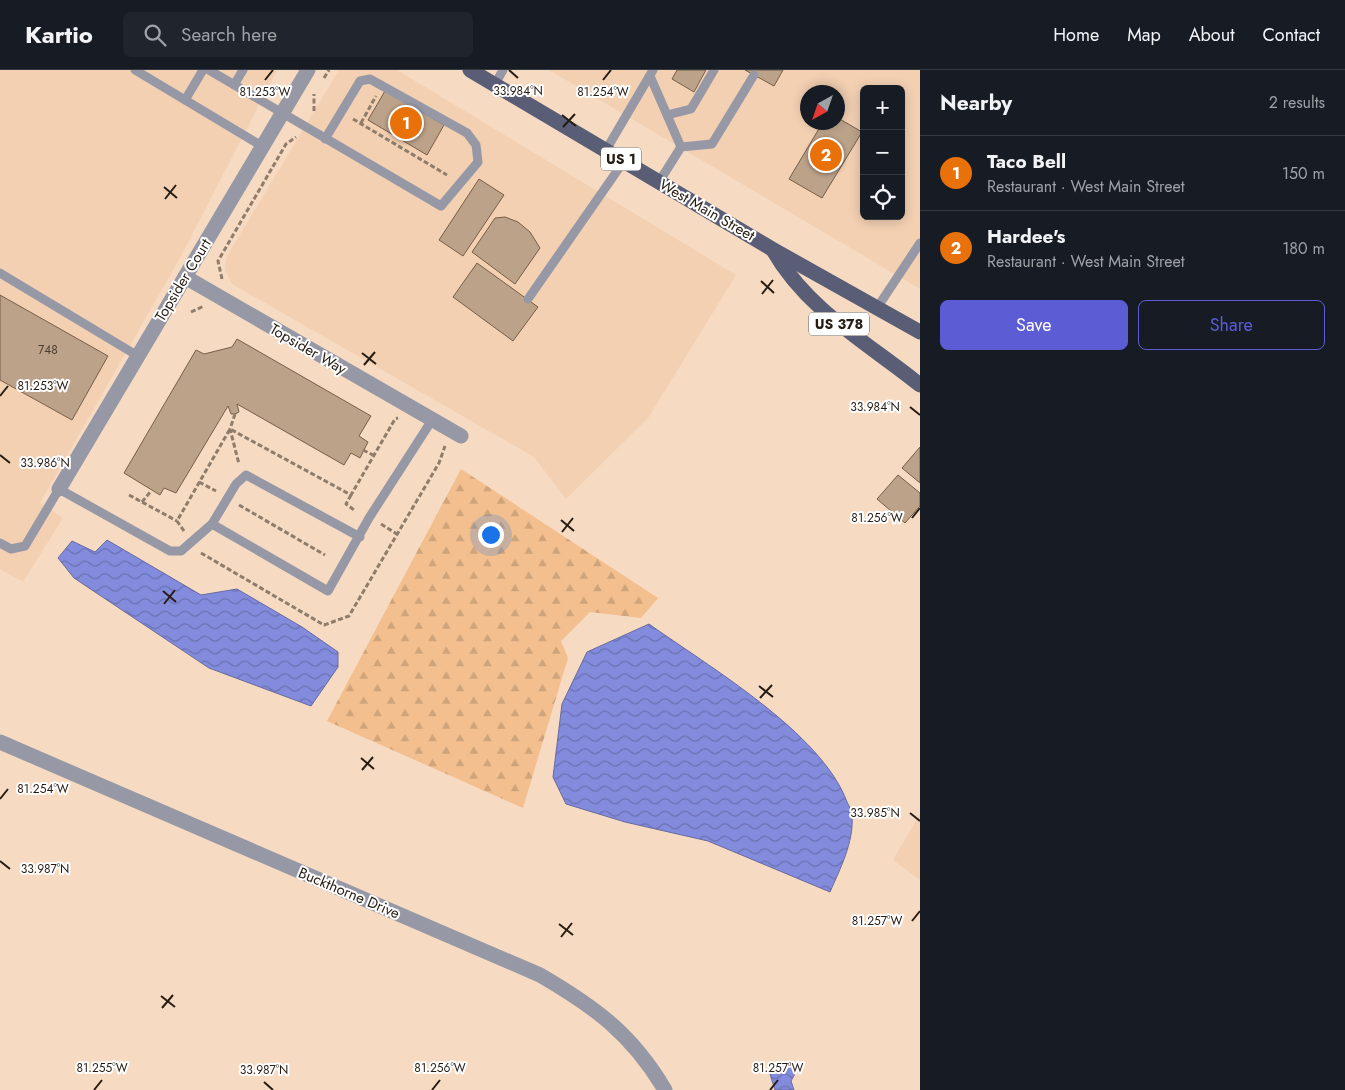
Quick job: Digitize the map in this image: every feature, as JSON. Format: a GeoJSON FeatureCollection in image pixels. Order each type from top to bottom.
{"type":"FeatureCollection","features":[{"type":"Feature","properties":{"kind":"main road","name":"West Main Street"},"geometry":{"type":"LineString","coordinates":[[470,70],[772,249],[920,332]]}},
{"type":"Feature","properties":{"kind":"main road","name":"US 378"},"geometry":{"type":"LineString","coordinates":[[772,249],[790,278],[807,297],[920,385]]}},
{"type":"Feature","properties":{"kind":"street","name":"Topsider Court"},"geometry":{"type":"LineString","coordinates":[[59,489],[308,70]]}},
{"type":"Feature","properties":{"kind":"street","name":"Topsider Way"},"geometry":{"type":"LineString","coordinates":[[185,277],[432,420]]}},
{"type":"Feature","properties":{"kind":"street"},"geometry":{"type":"LineString","coordinates":[[432,420],[461,436]]}},
{"type":"Feature","properties":{"kind":"street","name":"Buckthorne Drive"},"geometry":{"type":"LineString","coordinates":[[0,742],[540,976],[582,1000],[624,1034],[650,1064],[665,1090]]}},
{"type":"Feature","properties":{"kind":"lane"},"geometry":{"type":"LineString","coordinates":[[135,70],[262,146]]}},
{"type":"Feature","properties":{"kind":"lane"},"geometry":{"type":"LineString","coordinates":[[185,100],[203,70]]}},
{"type":"Feature","properties":{"kind":"lane"},"geometry":{"type":"LineString","coordinates":[[209,70],[234,85],[441,206],[478,162],[478,154],[473,139],[467,133],[370,79],[365,79],[351,94],[325,138]]}},
{"type":"Feature","properties":{"kind":"lane"},"geometry":{"type":"LineString","coordinates":[[234,85],[244,70]]}},
{"type":"Feature","properties":{"kind":"lane"},"geometry":{"type":"LineString","coordinates":[[494,84],[502,70]]}},
{"type":"Feature","properties":{"kind":"lane"},"geometry":{"type":"LineString","coordinates":[[667,115],[691,109],[714,70]]}},
{"type":"Feature","properties":{"kind":"lane"},"geometry":{"type":"LineString","coordinates":[[652,73],[681,147]]}},
{"type":"Feature","properties":{"kind":"lane"},"geometry":{"type":"LineString","coordinates":[[606,150],[652,73]]}},
{"type":"Feature","properties":{"kind":"lane"},"geometry":{"type":"LineString","coordinates":[[681,147],[712,144],[754,75]]}},
{"type":"Feature","properties":{"kind":"lane"},"geometry":{"type":"LineString","coordinates":[[659,182],[681,147]]}},
{"type":"Feature","properties":{"kind":"lane"},"geometry":{"type":"LineString","coordinates":[[528,299],[624,161]]}},
{"type":"Feature","properties":{"kind":"lane"},"geometry":{"type":"LineString","coordinates":[[877,308],[920,243]]}},
{"type":"Feature","properties":{"kind":"lane"},"geometry":{"type":"LineString","coordinates":[[0,273],[138,356]]}},
{"type":"Feature","properties":{"kind":"lane"},"geometry":{"type":"LineString","coordinates":[[212,524],[328,591],[369,518],[432,420]]}},
{"type":"Feature","properties":{"kind":"lane"},"geometry":{"type":"LineString","coordinates":[[0,543],[11,549],[25,546],[59,489],[170,551],[181,551],[212,524],[236,484],[246,476],[360,537]]}},
{"type":"Feature","properties":{"kind":"path"},"geometry":{"type":"LineString","coordinates":[[314,111],[314,94],[329,70]]}},
{"type":"Feature","properties":{"kind":"path"},"geometry":{"type":"LineString","coordinates":[[352,119],[448,175]]}},
{"type":"Feature","properties":{"kind":"path"},"geometry":{"type":"LineString","coordinates":[[390,141],[394,135]]}},
{"type":"Feature","properties":{"kind":"path"},"geometry":{"type":"LineString","coordinates":[[222,279],[218,261],[286,144],[296,137]]}},
{"type":"Feature","properties":{"kind":"path"},"geometry":{"type":"LineString","coordinates":[[177,521],[230,429],[235,414]]}},
{"type":"Feature","properties":{"kind":"path"},"geometry":{"type":"LineString","coordinates":[[354,510],[346,504],[395,419],[404,416]]}},
{"type":"Feature","properties":{"kind":"path"},"geometry":{"type":"LineString","coordinates":[[230,429],[239,464]]}},
{"type":"Feature","properties":{"kind":"path"},"geometry":{"type":"LineString","coordinates":[[230,429],[351,495]]}},
{"type":"Feature","properties":{"kind":"path"},"geometry":{"type":"LineString","coordinates":[[363,450],[373,455]]}},
{"type":"Feature","properties":{"kind":"path"},"geometry":{"type":"LineString","coordinates":[[199,482],[216,491]]}},
{"type":"Feature","properties":{"kind":"path"},"geometry":{"type":"LineString","coordinates":[[142,502],[151,490]]}},
{"type":"Feature","properties":{"kind":"path"},"geometry":{"type":"LineString","coordinates":[[129,495],[177,521],[185,533]]}},
{"type":"Feature","properties":{"kind":"path"},"geometry":{"type":"LineString","coordinates":[[234,502],[325,555]]}},
{"type":"Feature","properties":{"kind":"path"},"geometry":{"type":"LineString","coordinates":[[380,524],[397,534]]}},
{"type":"Feature","properties":{"kind":"shaded area"},"geometry":{"type":"Polygon","coordinates":[[[0,70],[277,70],[180,258],[40,503],[63,518],[23,582],[0,569],[0,70]]]}},
{"type":"Feature","properties":{"kind":"shaded area"},"geometry":{"type":"Polygon","coordinates":[[[339,70],[397,70],[736,275],[648,418],[566,499],[534,457],[232,284],[225,270],[227,256],[339,70]]]}},
{"type":"Feature","properties":{"kind":"shaded area"},"geometry":{"type":"Polygon","coordinates":[[[549,70],[920,70],[920,289],[549,70]]]}},
{"type":"Feature","properties":{"kind":"shaded area"},"geometry":{"type":"Polygon","coordinates":[[[920,814],[920,880],[893,860],[920,814]]]}},
{"type":"Feature","properties":{"kind":"green space"},"geometry":{"type":"Polygon","coordinates":[[[461,469],[658,598],[641,618],[590,612],[561,641],[568,658],[523,808],[327,721],[461,469]]]}},
{"type":"Feature","properties":{"kind":"water"},"geometry":{"type":"Polygon","coordinates":[[[107,540],[201,595],[237,589],[302,627],[338,652],[338,667],[311,706],[209,668],[74,578],[58,558],[72,541],[95,552],[107,540]]]}},
{"type":"Feature","properties":{"kind":"water"},"geometry":{"type":"Polygon","coordinates":[[[649,624],[731,681],[789,726],[814,751],[834,776],[851,810],[852,826],[846,855],[830,892],[708,841],[625,822],[566,804],[553,777],[562,704],[587,652],[649,624]]]}},
{"type":"Feature","properties":{"kind":"water"},"geometry":{"type":"Polygon","coordinates":[[[787,1064],[797,1070],[791,1081],[794,1090],[775,1090],[769,1071],[787,1064]]]}},
{"type":"Feature","properties":{"kind":"building"},"geometry":{"type":"Polygon","coordinates":[[[677,70],[706,70],[694,92],[672,79],[677,70]]]}},
{"type":"Feature","properties":{"kind":"building"},"geometry":{"type":"Polygon","coordinates":[[[745,70],[783,70],[774,86],[745,70]]]}},
{"type":"Feature","properties":{"kind":"building"},"geometry":{"type":"Polygon","coordinates":[[[385,91],[444,125],[427,155],[368,120],[385,91]]]}},
{"type":"Feature","properties":{"kind":"building"},"geometry":{"type":"Polygon","coordinates":[[[845,122],[860,131],[860,135],[822,198],[789,179],[818,130],[845,130],[845,122]]]}},
{"type":"Feature","properties":{"kind":"building"},"geometry":{"type":"Polygon","coordinates":[[[479,179],[504,195],[463,256],[439,240],[479,179]]]}},
{"type":"Feature","properties":{"kind":"building"},"geometry":{"type":"Polygon","coordinates":[[[505,217],[518,222],[530,232],[540,248],[515,284],[472,252],[495,218],[505,217]]]}},
{"type":"Feature","properties":{"kind":"building"},"geometry":{"type":"Polygon","coordinates":[[[477,263],[538,307],[513,341],[453,297],[477,263]]]}},
{"type":"Feature","properties":{"kind":"building"},"geometry":{"type":"Polygon","coordinates":[[[0,295],[108,356],[72,420],[0,380],[0,295]]]}},
{"type":"Feature","properties":{"kind":"building"},"geometry":{"type":"Polygon","coordinates":[[[237,339],[371,416],[359,436],[368,442],[360,458],[351,453],[344,465],[237,404],[239,412],[235,414],[231,414],[228,406],[176,493],[164,488],[160,495],[124,473],[196,350],[204,354],[232,347],[237,339]]]}},
{"type":"Feature","properties":{"kind":"building"},"geometry":{"type":"Polygon","coordinates":[[[920,447],[920,483],[902,468],[920,447]]]}},
{"type":"Feature","properties":{"kind":"building"},"geometry":{"type":"Polygon","coordinates":[[[898,475],[920,493],[920,506],[905,523],[877,499],[898,475]]]}},
{"type":"Feature","properties":{"kind":"place","name":"Taco Bell"},"geometry":{"type":"Point","coordinates":[406,123]}},
{"type":"Feature","properties":{"kind":"place","name":"Hardee's"},"geometry":{"type":"Point","coordinates":[826,155]}}]}
